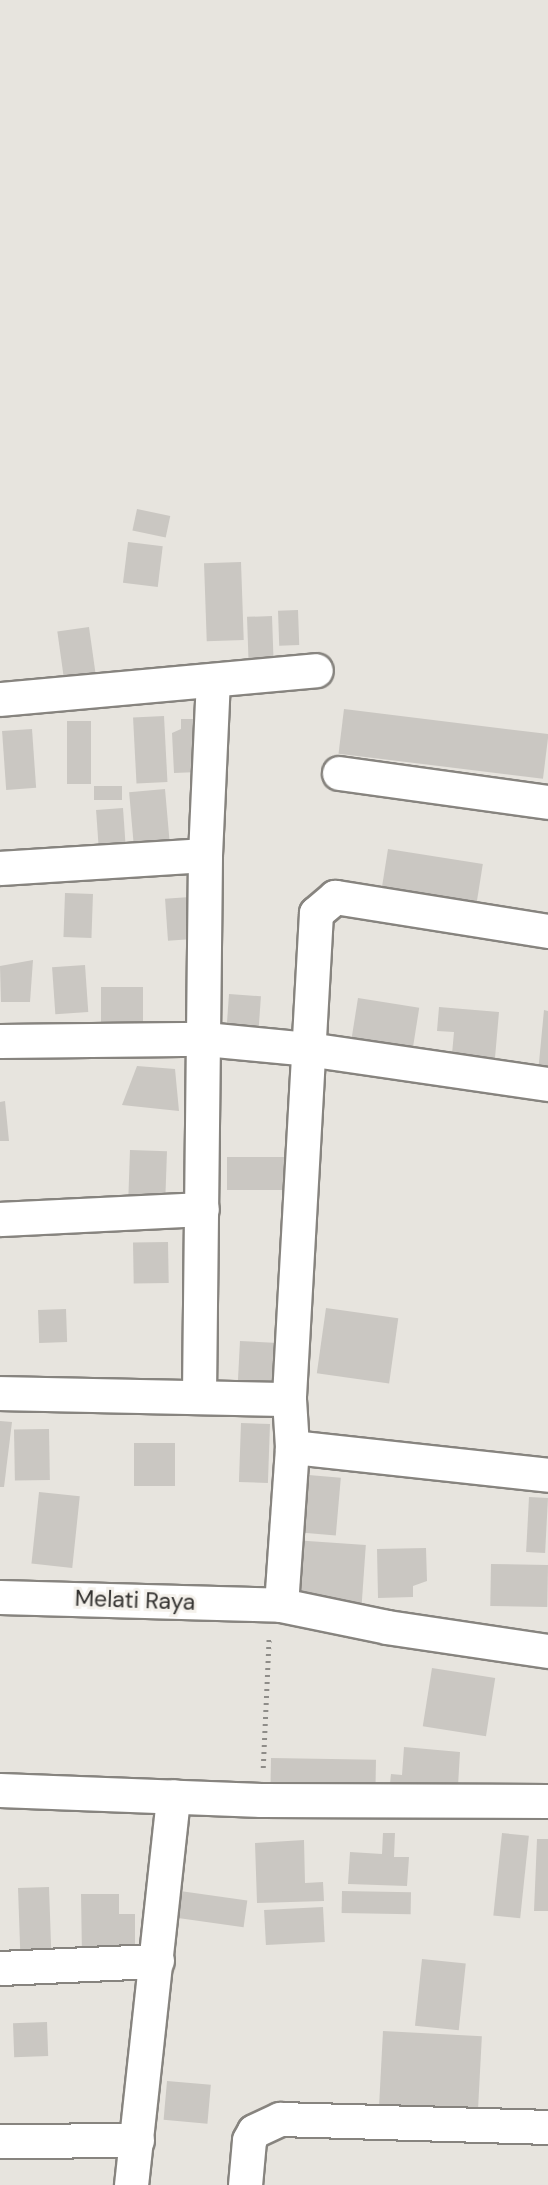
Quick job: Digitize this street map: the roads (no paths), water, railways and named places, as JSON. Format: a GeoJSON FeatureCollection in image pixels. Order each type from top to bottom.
{"type":"FeatureCollection","features":[{"type":"Feature","properties":{"kind":"street"},"geometry":{"type":"LineString","coordinates":[[0,699],[316,670]]}},
{"type":"Feature","properties":{"kind":"street"},"geometry":{"type":"LineString","coordinates":[[199,1394],[197,1265],[202,1209],[205,855],[213,681]]}},
{"type":"Feature","properties":{"kind":"street"},"geometry":{"type":"LineString","coordinates":[[340,773],[548,802]]}},
{"type":"Feature","properties":{"kind":"street"},"geometry":{"type":"LineString","coordinates":[[0,868],[205,855]]}},
{"type":"Feature","properties":{"kind":"street"},"geometry":{"type":"LineString","coordinates":[[275,1605],[292,1447],[289,1399],[316,913],[335,897],[548,931]]}},
{"type":"Feature","properties":{"kind":"street"},"geometry":{"type":"LineString","coordinates":[[0,1041],[205,1039],[308,1049],[548,1084]]}},
{"type":"Feature","properties":{"kind":"street"},"geometry":{"type":"LineString","coordinates":[[0,1219],[202,1209]]}},
{"type":"Feature","properties":{"kind":"street"},"geometry":{"type":"LineString","coordinates":[[0,1393],[199,1394],[289,1399]]}},
{"type":"Feature","properties":{"kind":"street"},"geometry":{"type":"LineString","coordinates":[[292,1447],[548,1475]]}},
{"type":"Feature","properties":{"kind":"street","name":"Melati Raya"},"geometry":{"type":"LineString","coordinates":[[0,1597],[275,1605],[387,1627],[548,1651]]}},
{"type":"Feature","properties":{"kind":"street"},"geometry":{"type":"LineString","coordinates":[[0,1790],[261,1800],[548,1801]]}},
{"type":"Feature","properties":{"kind":"street"},"geometry":{"type":"LineString","coordinates":[[131,2185],[173,1796]]}},
{"type":"Feature","properties":{"kind":"street"},"geometry":{"type":"LineString","coordinates":[[0,1968],[157,1961]]}},
{"type":"Feature","properties":{"kind":"street"},"geometry":{"type":"LineString","coordinates":[[245,2185],[248,2140],[254,2131],[280,2119],[548,2127]]}},
{"type":"Feature","properties":{"kind":"street"},"geometry":{"type":"LineString","coordinates":[[0,2141],[137,2140]]}}]}
